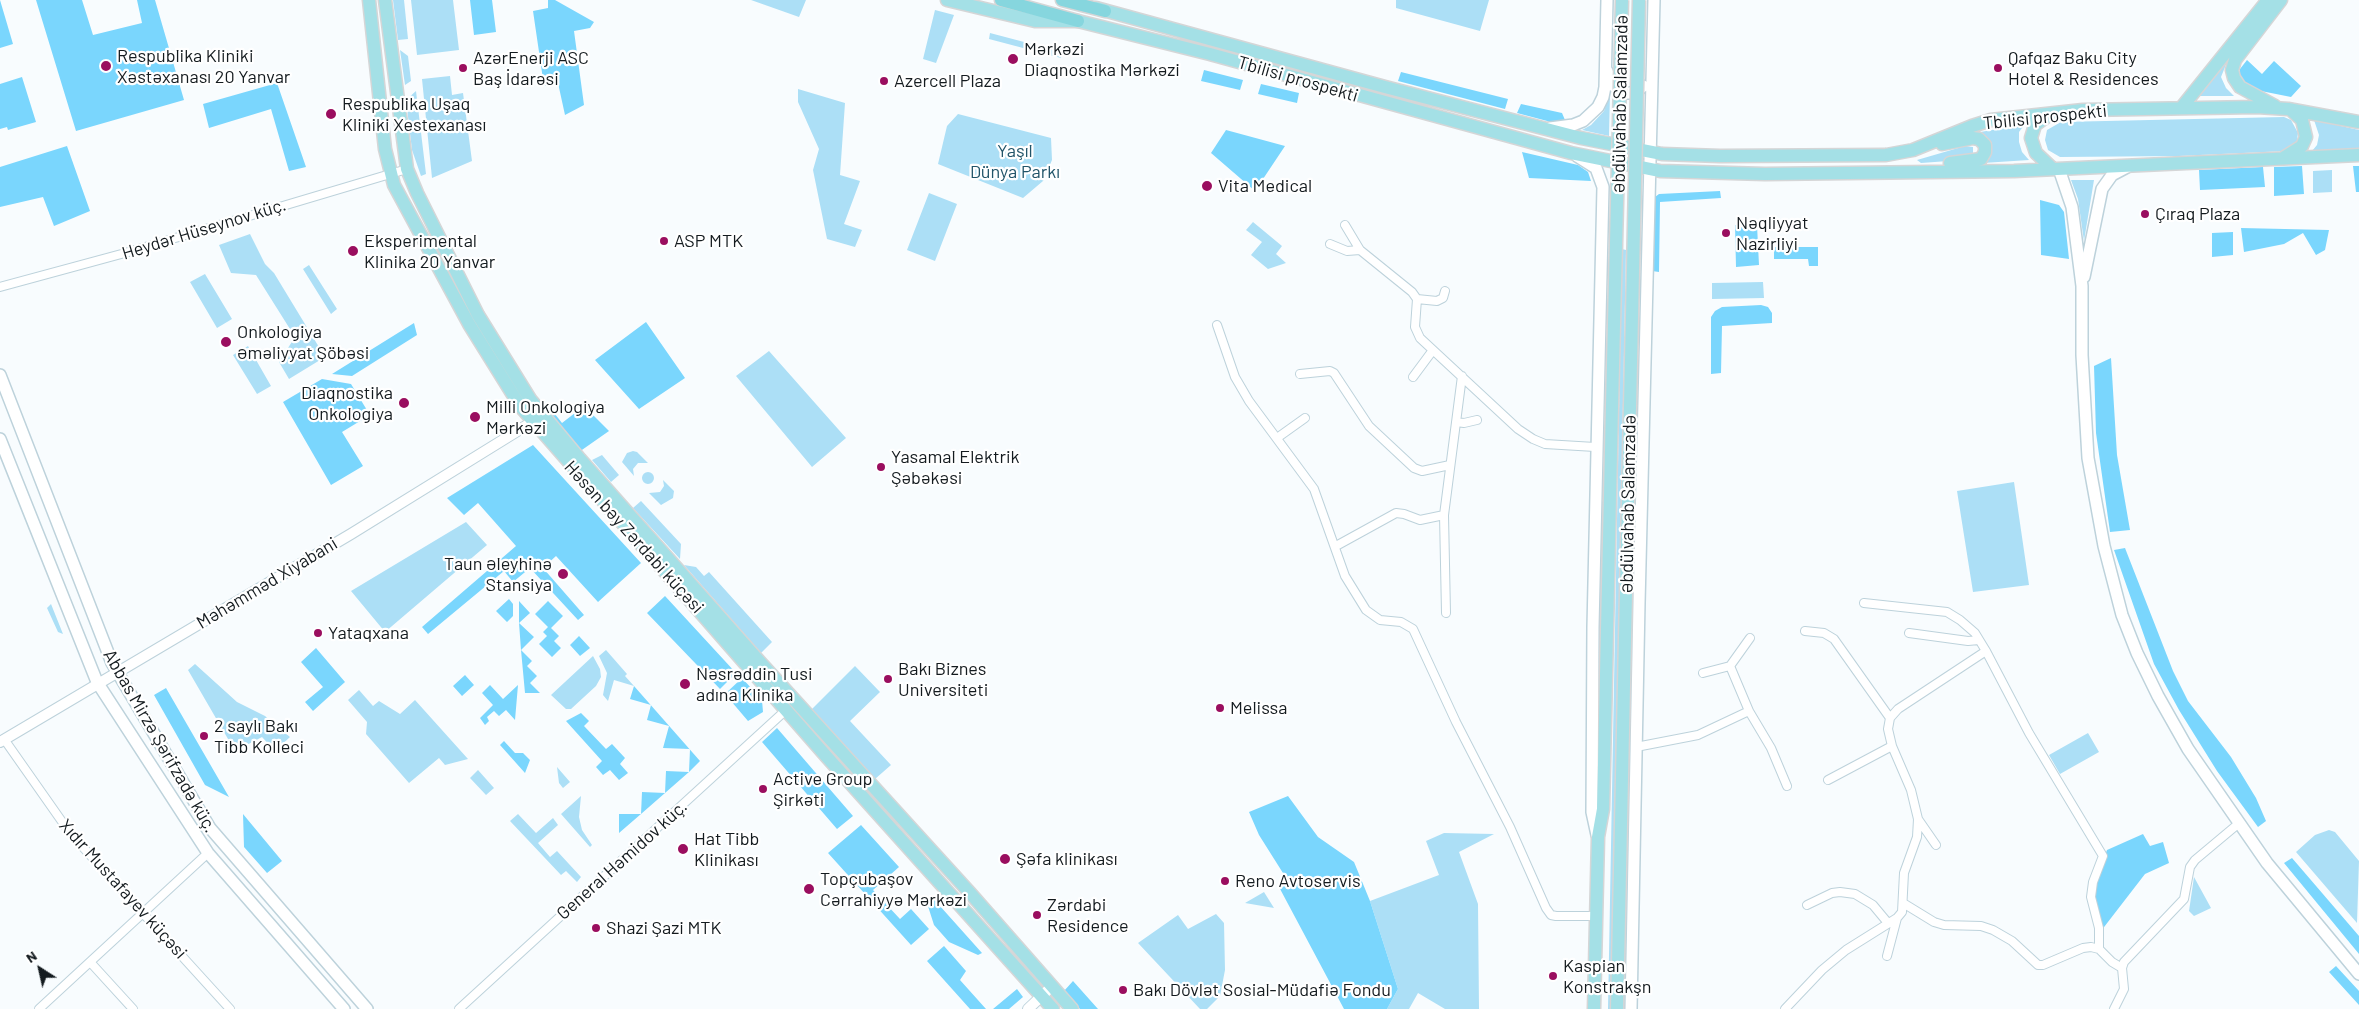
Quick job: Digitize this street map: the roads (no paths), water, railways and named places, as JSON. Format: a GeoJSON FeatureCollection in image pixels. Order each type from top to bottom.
{"type":"FeatureCollection","features":[{"type":"Feature","properties":{"kind":"highway"},"geometry":{"type":"LineString","coordinates":[[1001,0],[1078,22]]}},
{"type":"Feature","properties":{"kind":"highway"},"geometry":{"type":"LineString","coordinates":[[1062,0],[1111,13]]}},
{"type":"Feature","properties":{"kind":"main road","name":"Həsən bəy Zərdabi küçəsi"},"geometry":{"type":"LineString","coordinates":[[369,0],[386,155],[390,174],[400,198],[485,352],[532,422],[861,795],[1053,1009]]}},
{"type":"Feature","properties":{"kind":"main road","name":"Həsən bəy Zərdabi küçəsi"},"geometry":{"type":"LineString","coordinates":[[386,0],[407,169],[417,193],[478,315],[508,365],[543,416],[759,662],[883,797],[1072,1009]]}},
{"type":"Feature","properties":{"kind":"main road","name":"Tbilisi prospekti"},"geometry":{"type":"LineString","coordinates":[[947,0],[1035,21],[1078,22],[1210,54],[1571,153],[1649,169],[1676,172],[1765,174]]}},
{"type":"Feature","properties":{"kind":"main road","name":"Tbilisi prospekti"},"geometry":{"type":"LineString","coordinates":[[1078,0],[1111,13],[1543,128],[1649,152],[1676,155],[1871,156],[1913,150],[1981,122],[2056,112],[2182,108],[2284,108],[2359,122]]}},
{"type":"Feature","properties":{"kind":"main road","name":"Əbdülvahab Salamzadə"},"geometry":{"type":"LineString","coordinates":[[1543,128],[1573,125],[1592,113],[1603,97],[1606,64],[1607,0]]}},
{"type":"Feature","properties":{"kind":"main road","name":"Əbdülvahab Salamzadə"},"geometry":{"type":"LineString","coordinates":[[1594,1009],[1598,837],[1604,809],[1622,0]]}},
{"type":"Feature","properties":{"kind":"main road","name":"Əbdülvahab Salamzadə"},"geometry":{"type":"LineString","coordinates":[[1617,1009],[1639,0]]}},
{"type":"Feature","properties":{"kind":"main road","name":"Əbdülvahab Salamzadə"},"geometry":{"type":"LineString","coordinates":[[1631,1009],[1649,152],[1654,0]]}},
{"type":"Feature","properties":{"kind":"main road"},"geometry":{"type":"LineString","coordinates":[[2182,108],[2268,0]]}},
{"type":"Feature","properties":{"kind":"main road"},"geometry":{"type":"LineString","coordinates":[[2278,160],[2298,149],[2306,137],[2302,120],[2284,108],[2240,87],[2232,74],[2235,60],[2281,0]]}},
{"type":"Feature","properties":{"kind":"main road"},"geometry":{"type":"LineString","coordinates":[[1606,64],[1609,76],[1616,88],[1628,94],[1641,89],[1652,69]]}},
{"type":"Feature","properties":{"kind":"main road"},"geometry":{"type":"LineString","coordinates":[[2056,112],[2039,120],[2035,125],[2031,138],[2036,153],[2056,169],[2072,207],[2083,263]]}},
{"type":"Feature","properties":{"kind":"main road"},"geometry":{"type":"LineString","coordinates":[[1765,174],[1797,169],[1906,167],[1972,161],[1980,159],[1986,149],[1981,141],[1973,138],[1913,150]]}},
{"type":"Feature","properties":{"kind":"main road"},"geometry":{"type":"LineString","coordinates":[[386,155],[404,151]]}},
{"type":"Feature","properties":{"kind":"main road","name":"Əbdülvahab Salamzadə"},"geometry":{"type":"LineString","coordinates":[[1571,153],[1596,168],[1603,187],[1595,447],[1592,812],[1598,837]]}},
{"type":"Feature","properties":{"kind":"main road"},"geometry":{"type":"LineString","coordinates":[[1765,174],[2056,169],[2359,155]]}},
{"type":"Feature","properties":{"kind":"main road"},"geometry":{"type":"LineString","coordinates":[[2129,166],[2112,175],[2104,184],[2083,263],[2082,286],[2082,355],[2088,458],[2104,546],[2122,615],[2137,653],[2174,724],[2238,824],[2294,899],[2359,974]]}},
{"type":"Feature","properties":{"kind":"main road"},"geometry":{"type":"LineString","coordinates":[[1602,243],[1610,223],[1624,218],[1640,225],[1647,243]]}},
{"type":"Feature","properties":{"kind":"main road","name":"Abbas Mirzə Şərifzadə küç."},"geometry":{"type":"LineString","coordinates":[[0,376],[108,655],[116,671],[210,828],[366,1009]]}},
{"type":"Feature","properties":{"kind":"main road","name":"Abbas Mirzə Şərifzadə küç."},"geometry":{"type":"LineString","coordinates":[[0,439],[97,682],[208,853],[344,1009]]}},
{"type":"Feature","properties":{"kind":"main road"},"geometry":{"type":"LineString","coordinates":[[861,795],[872,785]]}},
{"type":"Feature","properties":{"kind":"main road"},"geometry":{"type":"LineString","coordinates":[[873,807],[883,797]]}},
{"type":"Feature","properties":{"kind":"street"},"geometry":{"type":"LineString","coordinates":[[1090,0],[1111,13]]}},
{"type":"Feature","properties":{"kind":"street","name":"Heydər Hüseynov küç."},"geometry":{"type":"LineString","coordinates":[[0,287],[125,253],[407,169]]}},
{"type":"Feature","properties":{"kind":"street"},"geometry":{"type":"LineString","coordinates":[[1345,226],[1360,250],[1412,292],[1417,299],[1415,326],[1420,338],[1518,429],[1545,444],[1595,447]]}},
{"type":"Feature","properties":{"kind":"street"},"geometry":{"type":"LineString","coordinates":[[1330,244],[1351,252],[1360,250]]}},
{"type":"Feature","properties":{"kind":"street"},"geometry":{"type":"LineString","coordinates":[[1417,299],[1437,301],[1443,298],[1445,291]]}},
{"type":"Feature","properties":{"kind":"street"},"geometry":{"type":"LineString","coordinates":[[1218,326],[1235,377],[1248,401],[1314,489],[1336,546],[1345,576],[1366,610],[1380,620],[1401,622],[1413,629],[1456,722],[1510,827],[1546,908],[1550,914],[1556,916],[1596,916]]}},
{"type":"Feature","properties":{"kind":"street"},"geometry":{"type":"LineString","coordinates":[[1413,377],[1432,350]]}},
{"type":"Feature","properties":{"kind":"street"},"geometry":{"type":"LineString","coordinates":[[1300,374],[1311,375],[1330,371],[1334,373],[1369,426],[1414,468],[1422,471],[1450,465]]}},
{"type":"Feature","properties":{"kind":"street"},"geometry":{"type":"LineString","coordinates":[[1446,613],[1444,515],[1462,376]]}},
{"type":"Feature","properties":{"kind":"street"},"geometry":{"type":"LineString","coordinates":[[1277,438],[1305,418]]}},
{"type":"Feature","properties":{"kind":"street"},"geometry":{"type":"LineString","coordinates":[[1456,422],[1464,423],[1476,420]]}},
{"type":"Feature","properties":{"kind":"street","name":"Məhəmməd Xiyabani"},"geometry":{"type":"LineString","coordinates":[[2,740],[97,682],[351,534],[532,422]]}},
{"type":"Feature","properties":{"kind":"street"},"geometry":{"type":"LineString","coordinates":[[1336,546],[1396,513],[1420,520],[1444,515]]}},
{"type":"Feature","properties":{"kind":"street"},"geometry":{"type":"LineString","coordinates":[[1864,603],[1947,612],[1960,620],[1979,640],[2029,733],[2103,856],[2091,897],[2099,928],[2099,948],[2112,962],[2122,968]]}},
{"type":"Feature","properties":{"kind":"street"},"geometry":{"type":"LineString","coordinates":[[1805,631],[1824,633],[1834,639],[1890,718]]}},
{"type":"Feature","properties":{"kind":"street"},"geometry":{"type":"LineString","coordinates":[[1909,633],[1979,640]]}},
{"type":"Feature","properties":{"kind":"street"},"geometry":{"type":"LineString","coordinates":[[1703,673],[1730,666],[1750,638]]}},
{"type":"Feature","properties":{"kind":"street"},"geometry":{"type":"LineString","coordinates":[[1785,1009],[1822,970],[1846,950],[1897,918],[1902,912],[1904,873],[1917,837],[1918,819],[1911,790],[1892,746],[1888,729],[1890,718],[1898,709],[1986,651]]}},
{"type":"Feature","properties":{"kind":"street"},"geometry":{"type":"LineString","coordinates":[[1730,666],[1749,711],[1772,748],[1787,786]]}},
{"type":"Feature","properties":{"kind":"street","name":"General Həmidov küç."},"geometry":{"type":"LineString","coordinates":[[458,1009],[786,710]]}},
{"type":"Feature","properties":{"kind":"street"},"geometry":{"type":"LineString","coordinates":[[1636,748],[1698,735],[1749,711]]}},
{"type":"Feature","properties":{"kind":"street","name":"Xıdır Mustafayev küçəsi"},"geometry":{"type":"LineString","coordinates":[[2,740],[70,833],[230,1009]]}},
{"type":"Feature","properties":{"kind":"street"},"geometry":{"type":"LineString","coordinates":[[1828,780],[1892,746]]}},
{"type":"Feature","properties":{"kind":"street"},"geometry":{"type":"LineString","coordinates":[[1918,819],[1936,846]]}},
{"type":"Feature","properties":{"kind":"street"},"geometry":{"type":"LineString","coordinates":[[2114,1009],[2124,989],[2122,968],[2128,957],[2177,909],[2184,899],[2190,867],[2195,860],[2238,824]]}},
{"type":"Feature","properties":{"kind":"street"},"geometry":{"type":"LineString","coordinates":[[39,1009],[208,853]]}},
{"type":"Feature","properties":{"kind":"street"},"geometry":{"type":"LineString","coordinates":[[1807,905],[1832,893],[1855,894],[1873,905],[1888,923]]}},
{"type":"Feature","properties":{"kind":"street"},"geometry":{"type":"LineString","coordinates":[[1903,903],[1934,922],[1944,925],[1981,926],[1993,930],[2012,941],[2038,965],[2048,964],[2083,948],[2099,948]]}},
{"type":"Feature","properties":{"kind":"street"},"geometry":{"type":"LineString","coordinates":[[1887,956],[1897,918]]}},
{"type":"Feature","properties":{"kind":"street"},"geometry":{"type":"LineString","coordinates":[[91,962],[133,1009]]}},
{"type":"Feature","properties":{"kind":"street"},"geometry":{"type":"LineString","coordinates":[[1028,1009],[1053,987]]}},
{"type":"Feature","properties":{"kind":"place","name":"Mərkəzi Diaqnostika Mərkəzi"},"geometry":{"type":"Point","coordinates":[1013,59]}},
{"type":"Feature","properties":{"kind":"place","name":"Respublika Kliniki Xəstəxanası 20 Yanvar"},"geometry":{"type":"Point","coordinates":[106,66]}},
{"type":"Feature","properties":{"kind":"place","name":"AzərEnerji ASC Baş İdarəsi"},"geometry":{"type":"Point","coordinates":[463,68]}},
{"type":"Feature","properties":{"kind":"place","name":"Qafqaz Baku City Hotel & Residences"},"geometry":{"type":"Point","coordinates":[1998,68]}},
{"type":"Feature","properties":{"kind":"place","name":"Azercell Plaza"},"geometry":{"type":"Point","coordinates":[884,81]}},
{"type":"Feature","properties":{"kind":"place","name":"Respublika Uşaq Kliniki Xestexanası"},"geometry":{"type":"Point","coordinates":[331,114]}},
{"type":"Feature","properties":{"kind":"place","name":"Vita Medical"},"geometry":{"type":"Point","coordinates":[1207,186]}},
{"type":"Feature","properties":{"kind":"place","name":"Çıraq Plaza"},"geometry":{"type":"Point","coordinates":[2145,214]}},
{"type":"Feature","properties":{"kind":"place","name":"Nəqliyyat Nazirliyi"},"geometry":{"type":"Point","coordinates":[1726,233]}},
{"type":"Feature","properties":{"kind":"place","name":"ASP MTK"},"geometry":{"type":"Point","coordinates":[664,241]}},
{"type":"Feature","properties":{"kind":"place","name":"Eksperimental Klinika 20 Yanvar"},"geometry":{"type":"Point","coordinates":[353,251]}},
{"type":"Feature","properties":{"kind":"place","name":"Onkologiya Əməliyyat Şöbəsi"},"geometry":{"type":"Point","coordinates":[226,342]}},
{"type":"Feature","properties":{"kind":"place","name":"Diaqnostika Onkologiya"},"geometry":{"type":"Point","coordinates":[404,403]}},
{"type":"Feature","properties":{"kind":"place","name":"Milli Onkologiya Mərkəzi"},"geometry":{"type":"Point","coordinates":[475,417]}},
{"type":"Feature","properties":{"kind":"place","name":"Yasamal Elektrik Şəbəkəsi"},"geometry":{"type":"Point","coordinates":[881,467]}},
{"type":"Feature","properties":{"kind":"place","name":"Taun Əleyhinə Stansiya"},"geometry":{"type":"Point","coordinates":[563,574]}},
{"type":"Feature","properties":{"kind":"place","name":"Yataqxana"},"geometry":{"type":"Point","coordinates":[318,633]}},
{"type":"Feature","properties":{"kind":"place","name":"Bakı Biznes Universiteti"},"geometry":{"type":"Point","coordinates":[888,679]}},
{"type":"Feature","properties":{"kind":"place","name":"Nəsrəddin Tusi adına Klinika"},"geometry":{"type":"Point","coordinates":[685,684]}},
{"type":"Feature","properties":{"kind":"place","name":"Melissa"},"geometry":{"type":"Point","coordinates":[1220,708]}},
{"type":"Feature","properties":{"kind":"place","name":"2 saylı Bakı Tibb Kolleci"},"geometry":{"type":"Point","coordinates":[204,736]}},
{"type":"Feature","properties":{"kind":"place","name":"Active Group Şirkəti"},"geometry":{"type":"Point","coordinates":[763,789]}},
{"type":"Feature","properties":{"kind":"place","name":"Hat Tibb Klinikası"},"geometry":{"type":"Point","coordinates":[683,849]}},
{"type":"Feature","properties":{"kind":"place","name":"Şəfa klinikası"},"geometry":{"type":"Point","coordinates":[1005,859]}},
{"type":"Feature","properties":{"kind":"place","name":"Reno Avtoservis"},"geometry":{"type":"Point","coordinates":[1225,881]}},
{"type":"Feature","properties":{"kind":"place","name":"Topçubaşov Cərrahiyyə Mərkəzi"},"geometry":{"type":"Point","coordinates":[809,889]}},
{"type":"Feature","properties":{"kind":"place","name":"Zərdabi Residence"},"geometry":{"type":"Point","coordinates":[1037,915]}},
{"type":"Feature","properties":{"kind":"place","name":"Shazi Şazi MTK"},"geometry":{"type":"Point","coordinates":[596,928]}},
{"type":"Feature","properties":{"kind":"place","name":"Kaspian Konstrakşn"},"geometry":{"type":"Point","coordinates":[1553,976]}},
{"type":"Feature","properties":{"kind":"place","name":"Bakı Dövlət Sosial-Müdafiə Fondu"},"geometry":{"type":"Point","coordinates":[1123,990]}},
{"type":"Feature","properties":{"kind":"park label","name":"Yaşıl Dünya Parkı"},"geometry":{"type":"Point","coordinates":[1015,161]}}]}
